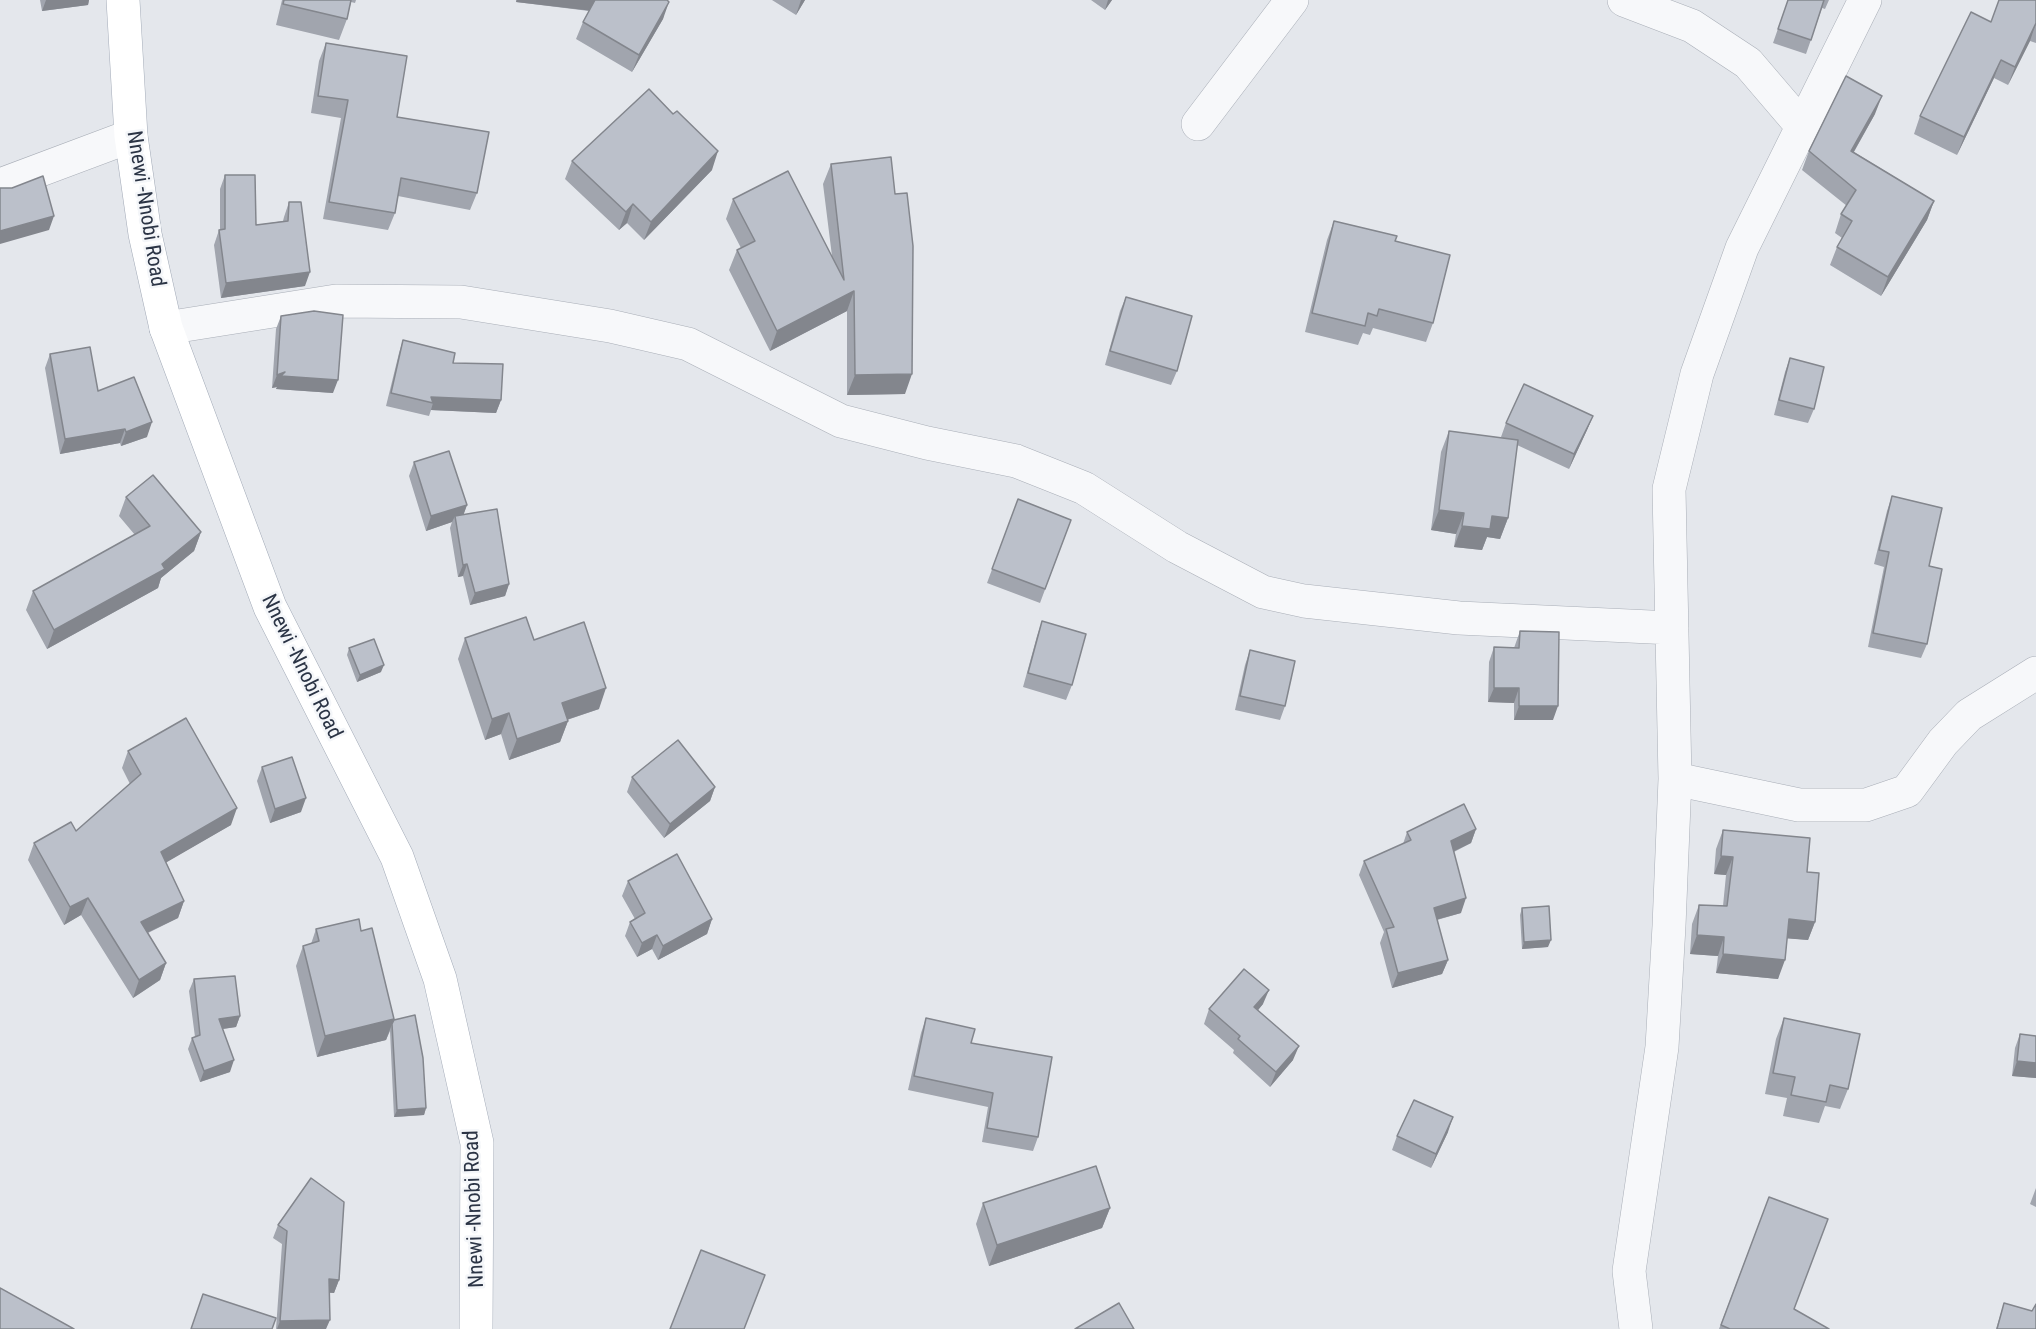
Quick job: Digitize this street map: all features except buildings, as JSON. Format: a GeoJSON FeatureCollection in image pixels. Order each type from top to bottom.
{"type":"FeatureCollection","features":[{"type":"Feature","properties":{"kind":"main road","name":"Nnewi -Nnobi Road"},"geometry":{"type":"LineString","coordinates":[[123,0],[131,136],[145,234],[166,328],[270,607],[398,857],[440,979],[477,1143],[476,1329]]}},
{"type":"Feature","properties":{"kind":"street"},"geometry":{"type":"LineString","coordinates":[[1198,124],[1292,0]]}},
{"type":"Feature","properties":{"kind":"street"},"geometry":{"type":"LineString","coordinates":[[1624,0],[1692,26],[1748,63],[1801,124]]}},
{"type":"Feature","properties":{"kind":"street"},"geometry":{"type":"LineString","coordinates":[[1635,1329],[1629,1271],[1662,1047],[1675,779],[1669,489],[1697,374],[1742,248],[1801,124],[1865,0]]}},
{"type":"Feature","properties":{"kind":"street"},"geometry":{"type":"LineString","coordinates":[[0,185],[131,136]]}},
{"type":"Feature","properties":{"kind":"street"},"geometry":{"type":"LineString","coordinates":[[166,328],[336,301],[461,302],[610,326],[688,344],[842,421],[927,443],[1016,461],[1075,484],[1177,547],[1263,592],[1304,601],[1459,618],[1672,628]]}},
{"type":"Feature","properties":{"kind":"street"},"geometry":{"type":"LineString","coordinates":[[1675,779],[1799,805],[1866,805],[1906,791],[1943,742],[1969,716],[2036,673]]}}]}
